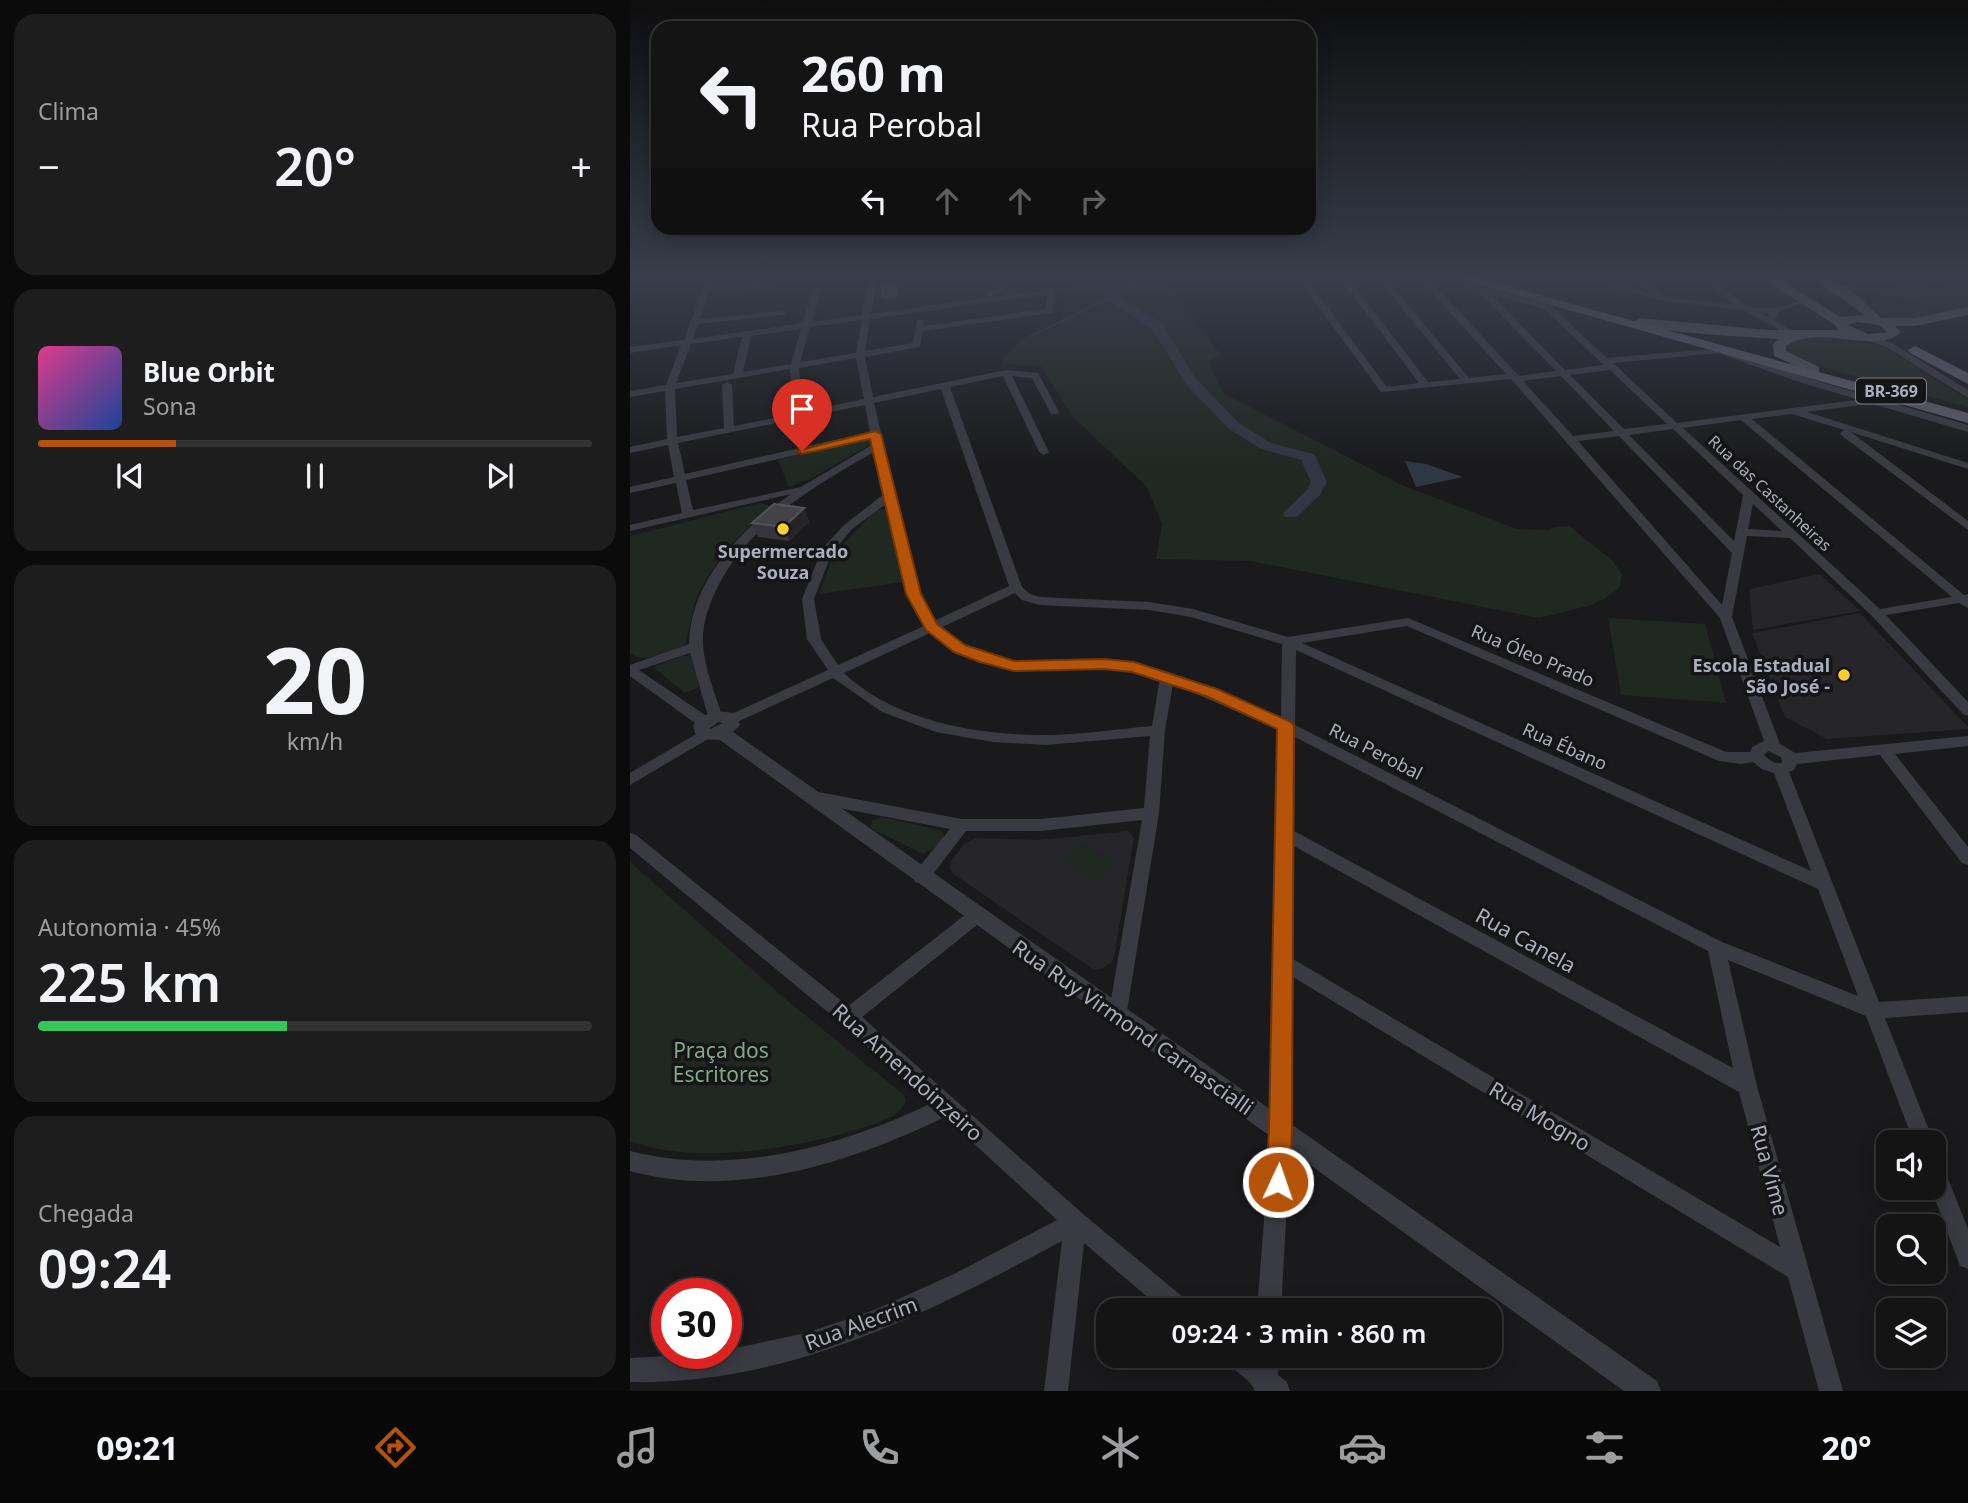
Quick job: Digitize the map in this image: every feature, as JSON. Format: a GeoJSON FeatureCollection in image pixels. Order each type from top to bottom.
{"type":"FeatureCollection","features":[{"type":"Feature","properties":{"kind":"highway","name":"BR-369"},"geometry":{"type":"LineString","coordinates":[[1687,340],[1968,418]]}},
{"type":"Feature","properties":{"kind":"highway","name":"BR-369"},"geometry":{"type":"LineString","coordinates":[[1705,340],[1968,411]]}},
{"type":"Feature","properties":{"kind":"highway"},"geometry":{"type":"LineString","coordinates":[[1914,350],[1968,379]]}},
{"type":"Feature","properties":{"kind":"main road"},"geometry":{"type":"LineString","coordinates":[[1786,340],[1780,344],[1779,353],[1814,370]]}},
{"type":"Feature","properties":{"kind":"street"},"geometry":{"type":"LineString","coordinates":[[630,350],[702,340]]}},
{"type":"Feature","properties":{"kind":"street"},"geometry":{"type":"LineString","coordinates":[[737,377],[746,340]]}},
{"type":"Feature","properties":{"kind":"street"},"geometry":{"type":"LineString","coordinates":[[799,416],[794,367],[802,340]]}},
{"type":"Feature","properties":{"kind":"street"},"geometry":{"type":"LineString","coordinates":[[860,356],[863,340]]}},
{"type":"Feature","properties":{"kind":"street"},"geometry":{"type":"LineString","coordinates":[[630,394],[860,356],[917,345],[918,340]]}},
{"type":"Feature","properties":{"kind":"street"},"geometry":{"type":"LineString","coordinates":[[1347,340],[1384,390],[1563,373],[1720,349],[1748,361],[1968,429]]}},
{"type":"Feature","properties":{"kind":"street"},"geometry":{"type":"LineString","coordinates":[[1391,340],[1426,386]]}},
{"type":"Feature","properties":{"kind":"street"},"geometry":{"type":"LineString","coordinates":[[1432,340],[1466,381]]}},
{"type":"Feature","properties":{"kind":"street"},"geometry":{"type":"LineString","coordinates":[[1482,340],[1726,617],[1773,746]]}},
{"type":"Feature","properties":{"kind":"street"},"geometry":{"type":"LineString","coordinates":[[1531,340],[1738,551]]}},
{"type":"Feature","properties":{"kind":"street","name":"Rua das Castanheiras"},"geometry":{"type":"LineString","coordinates":[[1582,340],[1877,613],[1968,711]]}},
{"type":"Feature","properties":{"kind":"street"},"geometry":{"type":"LineString","coordinates":[[1873,340],[1889,345],[1968,395]]}},
{"type":"Feature","properties":{"kind":"street"},"geometry":{"type":"LineString","coordinates":[[1901,340],[1968,385]]}},
{"type":"Feature","properties":{"kind":"street"},"geometry":{"type":"LineString","coordinates":[[686,342],[670,387],[672,441],[688,514]]}},
{"type":"Feature","properties":{"kind":"street","name":"Rua Perobal"},"geometry":{"type":"LineString","coordinates":[[860,356],[914,594],[931,626],[959,648],[985,659],[1014,666],[1104,664],[1134,667],[1167,676],[1285,726],[1716,947],[1874,1011],[1968,1004]]}},
{"type":"Feature","properties":{"kind":"street"},"geometry":{"type":"LineString","coordinates":[[1011,373],[1044,452]]}},
{"type":"Feature","properties":{"kind":"street"},"geometry":{"type":"LineString","coordinates":[[630,450],[1011,373],[1035,376],[1054,412]]}},
{"type":"Feature","properties":{"kind":"street"},"geometry":{"type":"LineString","coordinates":[[727,384],[729,430]]}},
{"type":"Feature","properties":{"kind":"street"},"geometry":{"type":"LineString","coordinates":[[877,440],[803,488],[749,532],[722,566],[704,603],[696,646],[707,724],[712,736],[835,672],[1016,587],[944,385]]}},
{"type":"Feature","properties":{"kind":"street"},"geometry":{"type":"LineString","coordinates":[[1571,439],[1872,401]]}},
{"type":"Feature","properties":{"kind":"street"},"geometry":{"type":"LineString","coordinates":[[1791,411],[1968,466]]}},
{"type":"Feature","properties":{"kind":"street"},"geometry":{"type":"LineString","coordinates":[[1743,417],[1966,600]]}},
{"type":"Feature","properties":{"kind":"street"},"geometry":{"type":"LineString","coordinates":[[1835,426],[1968,527]]}},
{"type":"Feature","properties":{"kind":"street"},"geometry":{"type":"LineString","coordinates":[[630,489],[877,440]]}},
{"type":"Feature","properties":{"kind":"street"},"geometry":{"type":"LineString","coordinates":[[630,528],[803,488]]}},
{"type":"Feature","properties":{"kind":"street"},"geometry":{"type":"LineString","coordinates":[[890,495],[848,527],[826,552],[808,599],[814,639],[835,672],[887,709],[936,727],[993,737],[1046,740],[1158,730]]}},
{"type":"Feature","properties":{"kind":"street"},"geometry":{"type":"LineString","coordinates":[[1726,617],[1749,495]]}},
{"type":"Feature","properties":{"kind":"street"},"geometry":{"type":"LineString","coordinates":[[1742,532],[1793,535]]}},
{"type":"Feature","properties":{"kind":"street","name":"Rua Ébano"},"geometry":{"type":"LineString","coordinates":[[1016,587],[1026,597],[1039,601],[1149,606],[1193,613],[1289,642],[1825,885]]}},
{"type":"Feature","properties":{"kind":"street"},"geometry":{"type":"LineString","coordinates":[[1877,613],[1966,600]]}},
{"type":"Feature","properties":{"kind":"street","name":"Rua Óleo Prado"},"geometry":{"type":"LineString","coordinates":[[1289,642],[1408,622],[1724,757],[1741,759],[1757,756]]}},
{"type":"Feature","properties":{"kind":"street"},"geometry":{"type":"LineString","coordinates":[[1270,1298],[1281,1130],[1285,726],[1289,642]]}},
{"type":"Feature","properties":{"kind":"street"},"geometry":{"type":"LineString","coordinates":[[630,669],[696,646]]}},
{"type":"Feature","properties":{"kind":"street"},"geometry":{"type":"LineString","coordinates":[[630,669],[707,724]]}},
{"type":"Feature","properties":{"kind":"street"},"geometry":{"type":"LineString","coordinates":[[1117,1017],[1151,813],[1158,730],[1167,676]]}},
{"type":"Feature","properties":{"kind":"street"},"geometry":{"type":"LineString","coordinates":[[630,780],[707,724]]}},
{"type":"Feature","properties":{"kind":"street","name":"Rua Ruy Virmond Carnascialli"},"geometry":{"type":"LineString","coordinates":[[727,726],[809,796],[921,877],[1647,1391]]}},
{"type":"Feature","properties":{"kind":"street"},"geometry":{"type":"LineString","coordinates":[[1919,1130],[1825,885],[1786,764],[1781,749],[1773,746],[1760,748],[1757,756],[1769,766],[1786,764],[1882,748],[1968,741]]}},
{"type":"Feature","properties":{"kind":"street"},"geometry":{"type":"LineString","coordinates":[[1882,748],[1968,859]]}},
{"type":"Feature","properties":{"kind":"street"},"geometry":{"type":"LineString","coordinates":[[809,796],[962,825],[1052,824],[1151,813]]}},
{"type":"Feature","properties":{"kind":"street"},"geometry":{"type":"LineString","coordinates":[[921,877],[962,825]]}},
{"type":"Feature","properties":{"kind":"street","name":"Rua Canela"},"geometry":{"type":"LineString","coordinates":[[1284,833],[1747,1086]]}},
{"type":"Feature","properties":{"kind":"street","name":"Rua Amendoinzeiro"},"geometry":{"type":"LineString","coordinates":[[630,839],[848,1017],[1075,1222],[1166,1298]]}},
{"type":"Feature","properties":{"kind":"street"},"geometry":{"type":"LineString","coordinates":[[848,1017],[976,916]]}},
{"type":"Feature","properties":{"kind":"street","name":"Rua Vime"},"geometry":{"type":"LineString","coordinates":[[1716,947],[1747,1086],[1831,1391]]}},
{"type":"Feature","properties":{"kind":"street","name":"Rua Mogno"},"geometry":{"type":"LineString","coordinates":[[1283,962],[1798,1270]]}},
{"type":"Feature","properties":{"kind":"street"},"geometry":{"type":"LineString","coordinates":[[630,1161],[680,1170],[785,1165],[866,1142],[947,1106]]}},
{"type":"Feature","properties":{"kind":"street"},"geometry":{"type":"LineString","coordinates":[[1946,1200],[1968,1258]]}},
{"type":"Feature","properties":{"kind":"street"},"geometry":{"type":"LineString","coordinates":[[1056,1391],[1075,1222]]}},
{"type":"Feature","properties":{"kind":"street","name":"Rua Alecrim"},"geometry":{"type":"LineString","coordinates":[[630,1370],[652,1371],[718,1363],[842,1334],[947,1289],[1075,1222]]}},
{"type":"Feature","properties":{"kind":"street"},"geometry":{"type":"LineString","coordinates":[[1252,1368],[1269,1380]]}},
{"type":"Feature","properties":{"kind":"shaded area"},"geometry":{"type":"Polygon","coordinates":[[[1820,574],[1860,611],[1753,630],[1749,589],[1820,574]]]}},
{"type":"Feature","properties":{"kind":"shaded area","name":"Escola Estadual São José -"},"geometry":{"type":"Polygon","coordinates":[[[1860,613],[1968,729],[1827,739],[1785,717],[1752,633],[1860,613]]]}},
{"type":"Feature","properties":{"kind":"shaded area"},"geometry":{"type":"Polygon","coordinates":[[[1129,831],[1134,838],[1115,952],[1112,962],[1101,969],[1094,970],[952,873],[950,868],[951,861],[964,844],[976,838],[1039,840],[1129,831]]]}},
{"type":"Feature","properties":{"kind":"green space"},"geometry":{"type":"Polygon","coordinates":[[[1021,340],[1209,340],[1221,355],[1208,361],[1223,393],[1404,486],[1517,529],[1549,530],[1569,526],[1612,560],[1622,574],[1620,587],[1604,599],[1588,606],[1539,618],[1251,561],[1156,559],[1162,524],[1147,487],[1073,417],[1041,366],[1003,364],[1002,360],[1021,340]]]}},
{"type":"Feature","properties":{"kind":"green space"},"geometry":{"type":"Polygon","coordinates":[[[1796,340],[1853,340],[1884,347],[1968,400],[1968,407],[1799,361],[1786,353],[1787,344],[1796,340]]]}},
{"type":"Feature","properties":{"kind":"green space"},"geometry":{"type":"Polygon","coordinates":[[[870,438],[871,444],[812,478],[789,487],[778,460],[870,438]]]}},
{"type":"Feature","properties":{"kind":"green space"},"geometry":{"type":"Polygon","coordinates":[[[760,503],[771,506],[729,548],[704,584],[695,604],[685,645],[650,658],[630,653],[630,536],[760,503]]]}},
{"type":"Feature","properties":{"kind":"green space"},"geometry":{"type":"Polygon","coordinates":[[[888,509],[904,582],[819,594],[833,555],[876,510],[888,509]]]}},
{"type":"Feature","properties":{"kind":"green space"},"geometry":{"type":"Polygon","coordinates":[[[1608,618],[1705,624],[1726,703],[1621,695],[1608,618]]]}},
{"type":"Feature","properties":{"kind":"green space"},"geometry":{"type":"Polygon","coordinates":[[[685,655],[691,657],[699,687],[685,693],[653,667],[685,655]]]}},
{"type":"Feature","properties":{"kind":"green space"},"geometry":{"type":"Polygon","coordinates":[[[882,817],[942,831],[945,838],[923,854],[871,828],[872,821],[882,817]]]}},
{"type":"Feature","properties":{"kind":"green space"},"geometry":{"type":"Polygon","coordinates":[[[1083,842],[1116,863],[1096,882],[1063,859],[1083,842]]]}},
{"type":"Feature","properties":{"kind":"green space","name":"Praça dos Escritores"},"geometry":{"type":"Polygon","coordinates":[[[630,862],[789,1002],[904,1095],[906,1101],[903,1107],[894,1115],[862,1128],[808,1142],[746,1151],[684,1152],[630,1141],[630,862]]]}},
{"type":"Feature","properties":{"kind":"water"},"geometry":{"type":"Polygon","coordinates":[[[1405,461],[1426,464],[1463,477],[1416,487],[1405,461]]]}},
{"type":"Feature","properties":{"kind":"building"},"geometry":{"type":"Polygon","coordinates":[[[774,504],[804,508],[784,527],[752,523],[774,504]]]}},
{"type":"Feature","properties":{"kind":"waterway"},"geometry":{"type":"LineString","coordinates":[[1166,340],[1191,381],[1234,426],[1266,446],[1308,457],[1319,482],[1314,492],[1291,513]]}},
{"type":"Feature","properties":{"kind":"place","name":"Supermercado Souza"},"geometry":{"type":"Point","coordinates":[783,529]}},
{"type":"Feature","properties":{"kind":"place","name":"Escola Estadual São José -"},"geometry":{"type":"Point","coordinates":[1844,675]}},
{"type":"Feature","properties":{"kind":"route"},"geometry":{"type":"LineString","coordinates":[[802,451],[875,434],[914,594],[931,626],[959,648],[985,659],[1014,666],[1104,664],[1134,667],[1212,693],[1285,726],[1281,1130],[1278,1182]]}}]}
